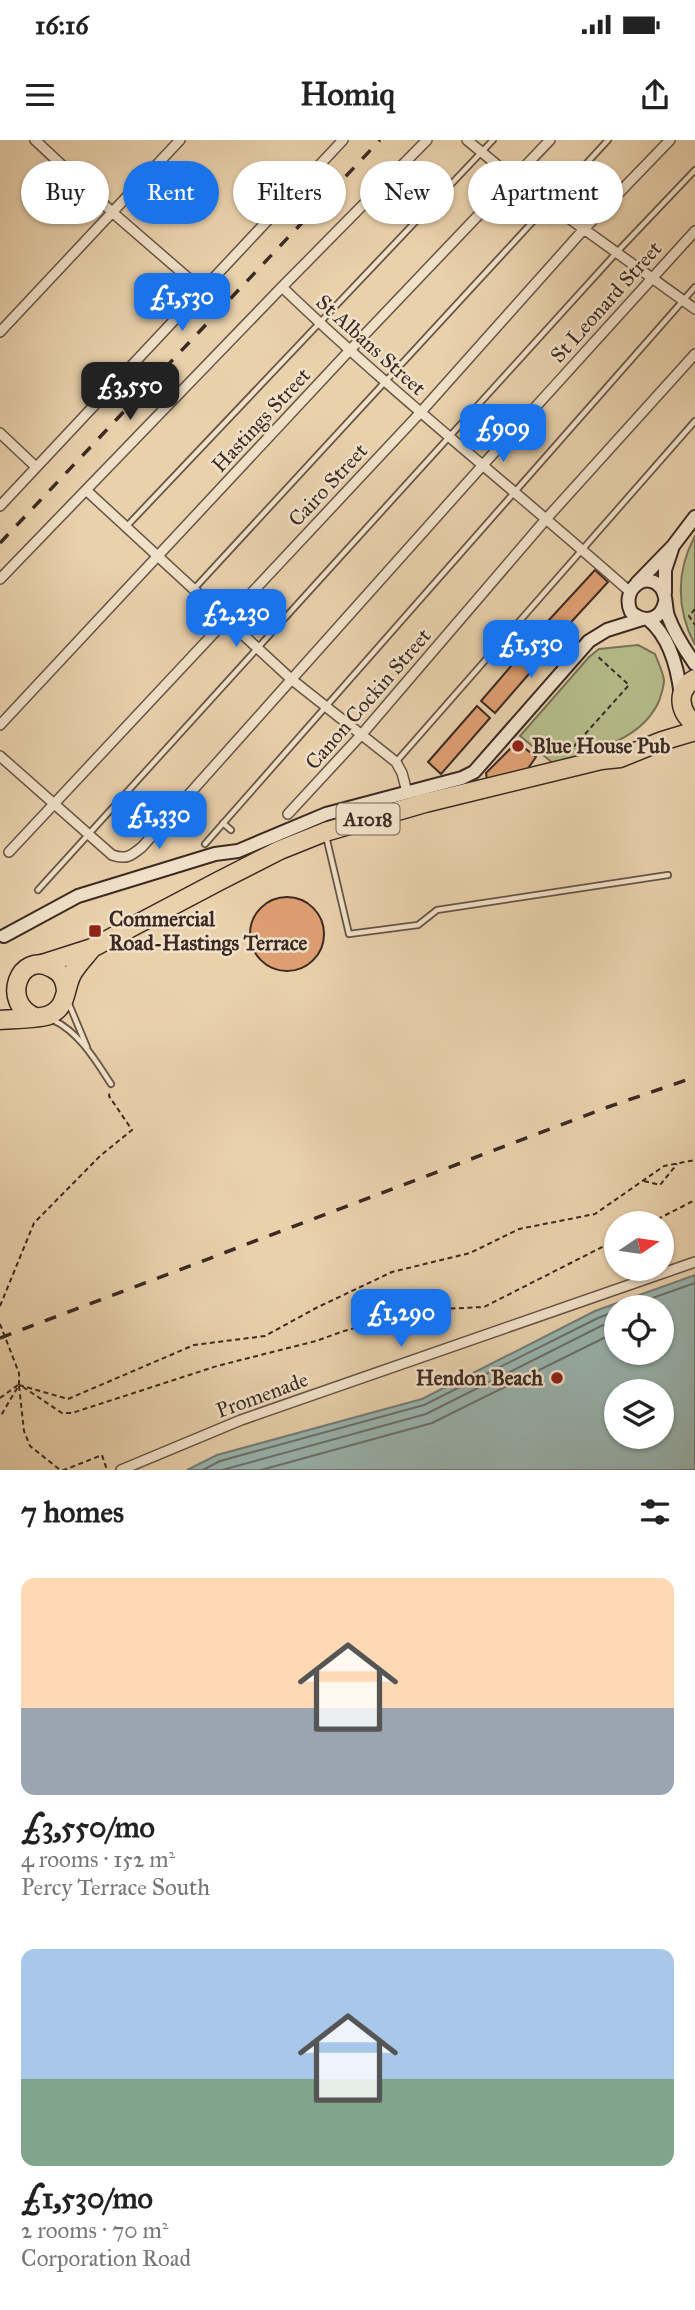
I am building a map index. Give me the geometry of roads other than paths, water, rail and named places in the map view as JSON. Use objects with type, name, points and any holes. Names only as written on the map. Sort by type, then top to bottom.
[{"type":"highway","points":[[662,741],[677,717],[684,689],[695,679]]},
{"type":"highway","points":[[681,701],[686,717],[695,724]]},
{"type":"highway","name":"A1018","points":[[42,964],[92,948],[281,850],[325,832],[425,803],[620,758],[662,741],[695,732]]},
{"type":"highway","name":"A1018","points":[[66,994],[73,972],[92,948]]},
{"type":"highway","points":[[0,1006],[8,998],[16,978],[27,967],[42,964],[57,971],[63,978],[66,994],[58,1010],[38,1017],[0,1020]]},
{"type":"highway","points":[[16,978],[14,998],[20,1008],[38,1017]]},
{"type":"street","points":[[35,140],[112,212],[202,290]]},
{"type":"street","points":[[0,332],[180,140]]},
{"type":"street","points":[[0,506],[343,140]]},
{"type":"street","points":[[0,579],[427,140]]},
{"type":"street","points":[[467,140],[492,161]]},
{"type":"street","name":"Hastings Street","points":[[530,161],[550,140]]},
{"type":"street","name":"Cairo Street","points":[[9,852],[420,412],[584,229],[670,140]]},
{"type":"street","name":"Hastings Street","points":[[0,725],[469,224]]},
{"type":"street","points":[[577,224],[695,309]]},
{"type":"street","name":"St Leonard Street","points":[[89,834],[112,855],[122,858],[131,857],[142,847],[695,231]]},
{"type":"street","name":"St Albans Street","points":[[282,287],[349,351],[631,591]]},
{"type":"street","name":"Canon Cockin Street","points":[[288,814],[362,734],[547,518],[695,354]]},
{"type":"street","points":[[0,433],[36,467]]},
{"type":"street","points":[[86,490],[292,679],[396,762],[407,792]]},
{"type":"street","points":[[607,630],[621,613],[631,591],[673,546],[695,517]]},
{"type":"street","points":[[673,546],[665,570],[668,616],[695,664]]},
{"type":"street","points":[[1,936],[78,896],[215,854],[238,851],[326,814],[462,778],[474,772],[589,641],[607,630],[659,614],[665,599],[658,585],[650,581],[631,591]]},
{"type":"street","points":[[631,591],[631,612],[655,625],[669,648],[679,675],[681,701]]},
{"type":"street","points":[[0,755],[89,834]]},
{"type":"street","name":"Promenade","points":[[121,1470],[241,1420],[695,1262]]},
{"type":"lane","points":[[126,527],[493,140]]},
{"type":"lane","points":[[588,161],[608,140]]},
{"type":"lane","points":[[38,890],[617,252],[695,170]]},
{"type":"lane","points":[[194,589],[529,224]]},
{"type":"lane","points":[[205,844],[695,287]]},
{"type":"lane","points":[[396,762],[695,421]]},
{"type":"lane","points":[[223,823],[231,830]]},
{"type":"lane","points":[[325,832],[349,934],[418,925],[437,910],[668,875]]},
{"type":"lane","points":[[66,994],[88,1051]]},
{"type":"lane","points":[[38,1017],[56,1021],[88,1051],[111,1084]]},
{"type":"water","name":"Hendon Beach","points":[[695,1275],[695,1470],[187,1470],[217,1455],[422,1399],[604,1308],[604,1365],[674,1365],[674,1295],[639,1295]]},
{"type":"railway","points":[[0,543],[380,140]]},
{"type":"railway","points":[[0,1338],[608,1107],[695,1077]]},
{"type":"place","name":"Blue House Pub","points":[[518,746]]},
{"type":"place","name":"Commercial Road-Hastings Terrace","points":[[95,931]]},
{"type":"place","name":"Hendon Beach","points":[[557,1378]]}]
